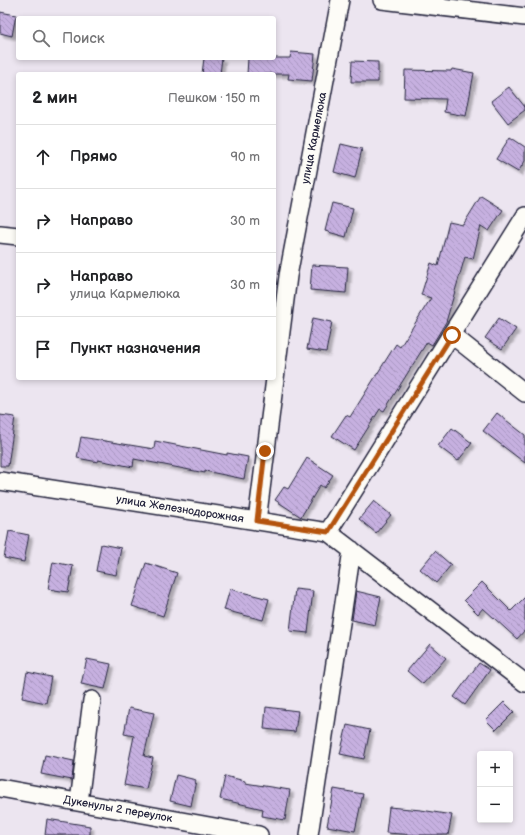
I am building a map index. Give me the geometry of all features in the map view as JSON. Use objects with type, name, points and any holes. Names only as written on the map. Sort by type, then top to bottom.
[{"type":"street","name":"улица Кармелюка","points":[[276,326],[281,275],[340,0]]},
{"type":"street","points":[[382,0],[525,17]]},
{"type":"street","points":[[328,532],[525,216]]},
{"type":"street","points":[[0,234],[16,236]]},
{"type":"street","points":[[452,335],[525,393]]},
{"type":"street","name":"улица Кармелюка","points":[[257,521],[271,380]]},
{"type":"street","name":"улица Железнодорожная","points":[[0,481],[328,532],[525,683]]},
{"type":"street","points":[[309,835],[352,550]]},
{"type":"street","points":[[80,802],[92,700]]},
{"type":"street","name":"Дукенулы 2 переулок","points":[[0,788],[259,835]]},
{"type":"building","points":[[0,12],[16,15],[12,36],[0,33]]},
{"type":"building","points":[[291,52],[315,54],[312,81],[288,79],[289,74],[276,74],[276,72],[247,72],[248,60],[276,60],[276,58],[290,58]]},
{"type":"building","points":[[204,60],[222,60],[220,72],[202,72]]},
{"type":"building","points":[[352,61],[378,62],[378,82],[351,82]]},
{"type":"building","points":[[452,69],[474,73],[466,116],[444,112],[446,99],[404,98],[405,70],[451,71]]},
{"type":"building","points":[[509,87],[525,107],[525,110],[508,123],[491,101]]},
{"type":"building","points":[[510,137],[525,147],[525,161],[518,172],[496,159]]},
{"type":"building","points":[[341,144],[362,149],[355,178],[334,172]]},
{"type":"building","points":[[481,196],[503,210],[489,231],[481,226],[473,259],[465,257],[446,322],[432,345],[427,342],[384,411],[380,409],[354,450],[332,436],[346,415],[350,417],[396,344],[400,347],[431,298],[421,295],[431,263],[438,266],[449,222],[463,225]]},
{"type":"building","points":[[332,203],[353,208],[346,237],[325,231]]},
{"type":"building","points":[[312,265],[348,267],[346,293],[310,290]]},
{"type":"building","points":[[313,318],[332,322],[326,352],[307,349]]},
{"type":"building","points":[[499,318],[516,329],[502,349],[485,338]]},
{"type":"building","points":[[497,413],[525,435],[525,463],[483,431]]},
{"type":"building","points":[[0,415],[15,417],[8,466],[0,466]]},
{"type":"building","points":[[452,428],[472,443],[458,461],[438,446]]},
{"type":"building","points":[[81,437],[154,449],[155,441],[227,455],[227,453],[248,457],[244,479],[134,459],[133,467],[98,460],[98,462],[77,458]]},
{"type":"building","points":[[307,458],[333,475],[324,488],[320,485],[301,517],[275,500],[284,487],[288,489]]},
{"type":"building","points":[[374,501],[391,515],[376,533],[359,519]]},
{"type":"building","points":[[9,531],[29,535],[24,562],[4,558]]},
{"type":"building","points":[[101,544],[121,548],[116,575],[96,571]]},
{"type":"building","points":[[435,551],[451,565],[436,583],[420,569]]},
{"type":"building","points":[[53,562],[73,566],[68,592],[48,589]]},
{"type":"building","points":[[146,563],[177,573],[163,616],[132,606]]},
{"type":"building","points":[[482,582],[511,611],[525,597],[525,630],[517,639],[483,608],[478,614],[464,600]]},
{"type":"building","points":[[230,589],[269,599],[263,620],[224,610]]},
{"type":"building","points":[[295,589],[313,591],[308,633],[290,631]]},
{"type":"building","points":[[356,591],[381,597],[375,625],[352,620]]},
{"type":"building","points":[[430,644],[446,658],[423,684],[407,671]]},
{"type":"building","points":[[87,659],[111,664],[105,689],[81,684]]},
{"type":"building","points":[[479,663],[490,670],[465,705],[454,697]]},
{"type":"building","points":[[27,672],[51,677],[46,703],[22,698]]},
{"type":"building","points":[[504,702],[514,712],[496,730],[486,720]]},
{"type":"building","points":[[266,707],[298,711],[295,732],[264,729]]},
{"type":"building","points":[[129,708],[154,713],[144,756],[153,758],[146,789],[124,785],[134,736],[124,734]]},
{"type":"building","points":[[347,725],[370,730],[364,759],[340,754]]},
{"type":"building","points":[[45,755],[74,761],[72,780],[41,774]]},
{"type":"building","points":[[176,775],[196,780],[191,806],[170,801]]},
{"type":"building","points":[[225,776],[245,781],[245,783],[290,790],[285,820],[262,816],[263,809],[220,799]]},
{"type":"building","points":[[334,789],[363,794],[355,831],[327,826]]},
{"type":"building","points":[[389,807],[452,815],[448,835],[386,833]]},
{"type":"building","points":[[47,819],[90,826],[90,835],[45,835]]},
{"type":"route","points":[[265,451],[257,521],[328,532],[452,335]]}]
